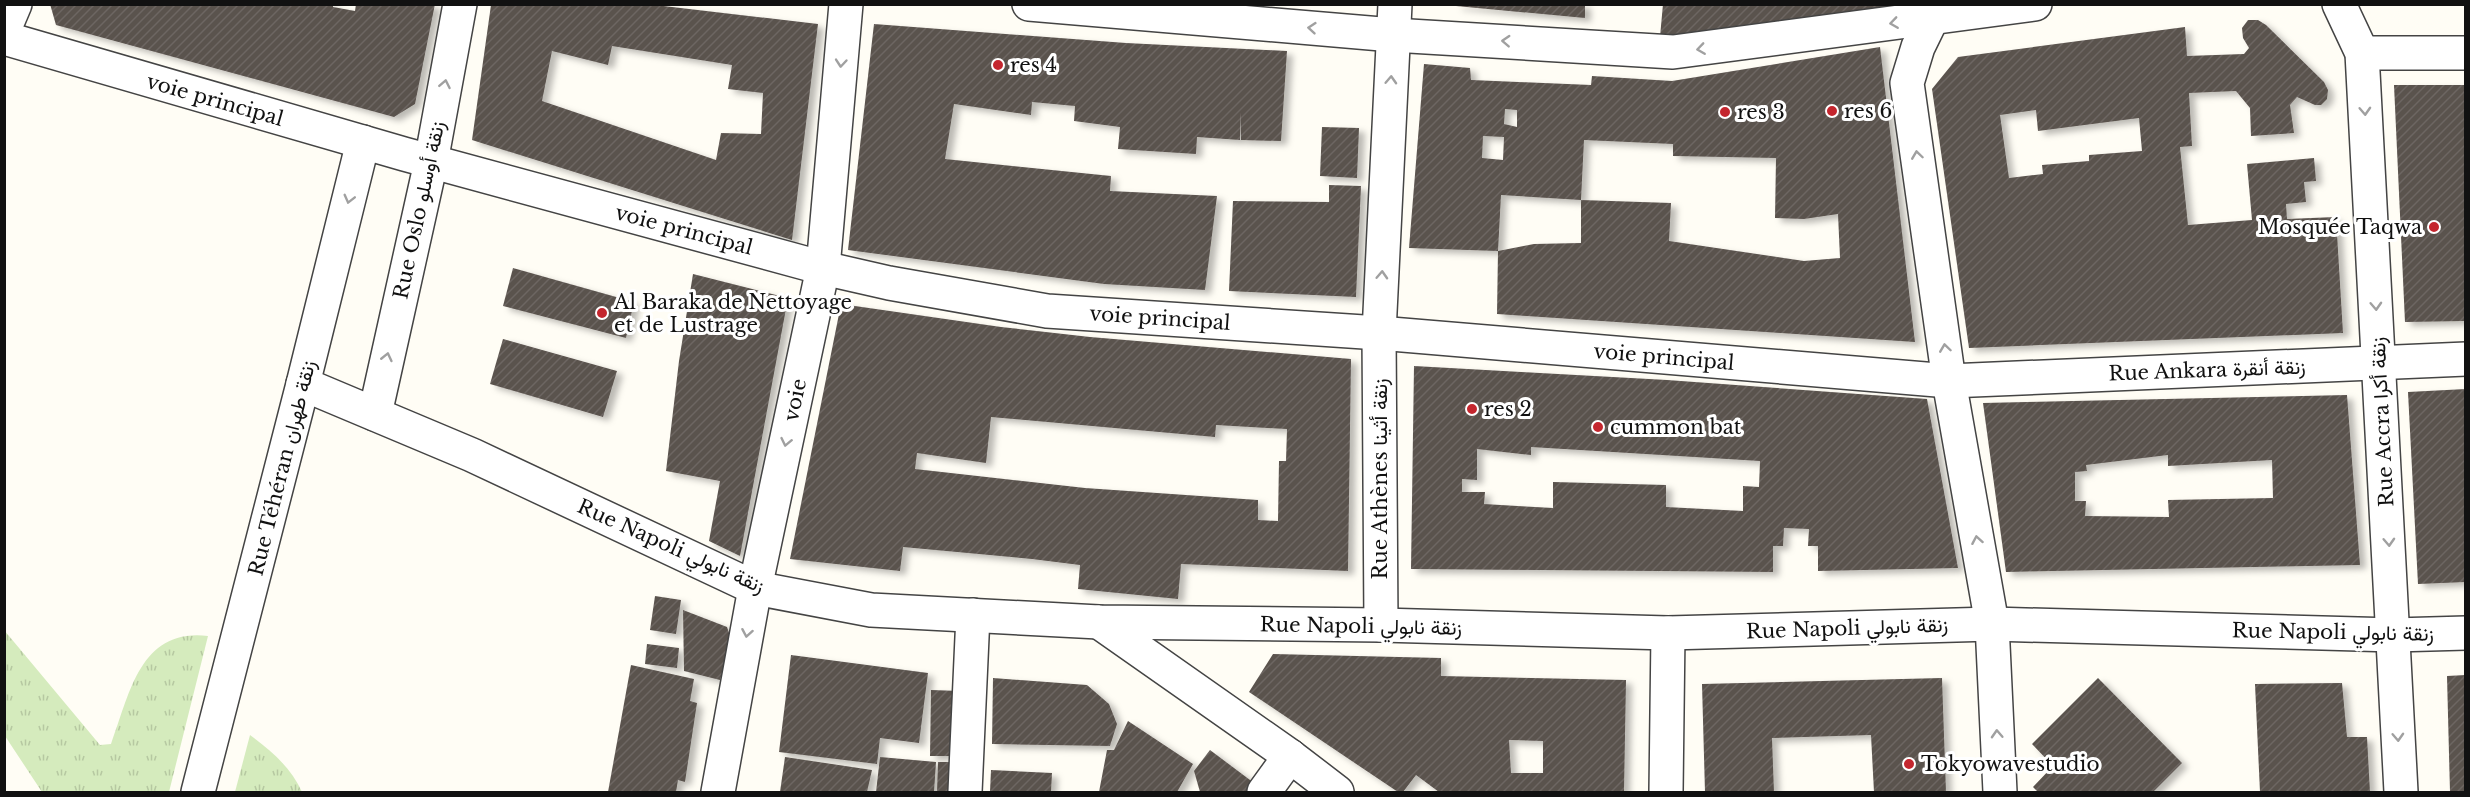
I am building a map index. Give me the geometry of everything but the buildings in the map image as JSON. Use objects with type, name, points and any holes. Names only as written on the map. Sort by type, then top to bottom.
[{"type":"street","points":[[4,30],[15,4]]},
{"type":"street","name":"Rue Oslo زنقة أوسلو","points":[[375,414],[431,162],[460,4]]},
{"type":"street","name":"voie","points":[[718,792],[755,588],[823,268],[846,4]]},
{"type":"street","points":[[1029,4],[1394,20],[1673,52],[1936,11],[2035,4]]},
{"type":"street","points":[[2339,4],[2362,52],[2466,53]]},
{"type":"street","points":[[1936,11],[1918,47],[1907,83],[1949,381],[1992,624],[2000,792]]},
{"type":"street","points":[[1379,333],[1394,20]]},
{"type":"street","name":"voie principal","points":[[4,38],[431,162],[889,284],[1047,310],[1379,333],[1949,381]]},
{"type":"street","name":"Rue Accra زنقة أكرا","points":[[2362,52],[2401,792]]},
{"type":"street","name":"Rue Téhéran زنقة طهران","points":[[198,792],[363,142]]},
{"type":"street","name":"Rue Athènes زنقة أثينا","points":[[1379,333],[1381,625]]},
{"type":"street","name":"Rue Ankara زنقة أنقرة","points":[[1949,381],[2466,359]]},
{"type":"street","name":"Rue Napoli زنقة نابولي","points":[[303,384],[482,460],[755,588],[871,610],[1099,622],[1381,625],[1668,633],[1992,624],[2394,634],[2466,633]]},
{"type":"street","points":[[965,792],[973,615]]},
{"type":"street","points":[[1099,622],[1290,756],[1337,792]]},
{"type":"street","points":[[1666,792],[1668,633]]},
{"type":"street","points":[[1264,792],[1290,756]]},
{"type":"green space","points":[[4,630],[100,745],[111,744],[132,685],[152,653],[167,642],[185,636],[208,636],[169,792],[42,792],[5,736]]},
{"type":"green space","points":[[250,735],[280,760],[302,792],[235,792]]},
{"type":"place","name":"res 4","points":[[998,65]]},
{"type":"place","name":"res 6","points":[[1832,111]]},
{"type":"place","name":"res 3","points":[[1725,112]]},
{"type":"place","name":"Mosquée Taqwa","points":[[2434,227]]},
{"type":"place","name":"Al Baraka de Nettoyage et de Lustrage","points":[[602,313]]},
{"type":"place","name":"res 2","points":[[1472,409]]},
{"type":"place","name":"cummon bat","points":[[1598,427]]},
{"type":"place","name":"Tokyowavestudio","points":[[1909,764]]}]
